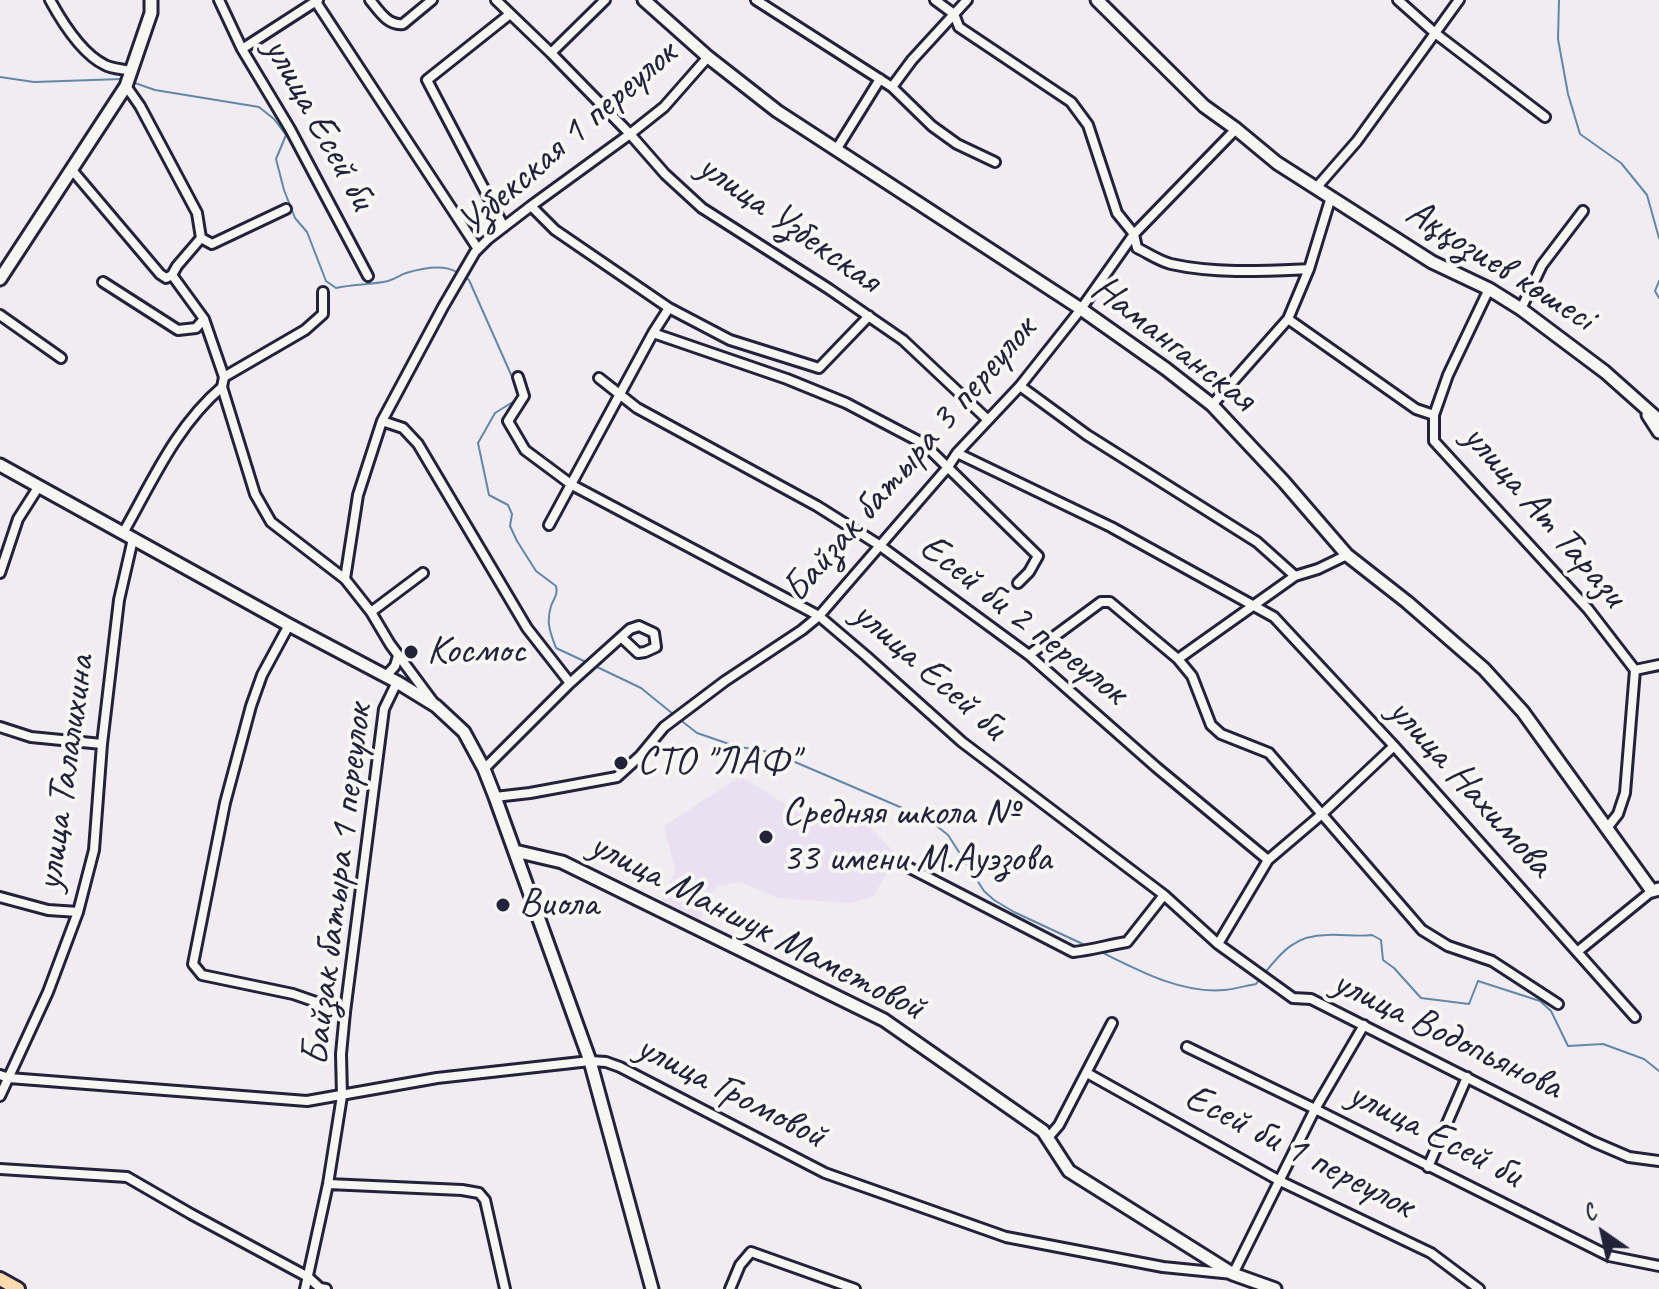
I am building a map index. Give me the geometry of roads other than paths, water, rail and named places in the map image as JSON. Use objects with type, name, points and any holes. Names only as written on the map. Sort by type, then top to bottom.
[{"type":"main road","points":[[0,1279],[18,1289]]},
{"type":"street","points":[[50,0],[63,23],[89,54],[106,66],[131,71]]},
{"type":"street","points":[[0,279],[126,86],[151,13],[151,0]]},
{"type":"street","name":"улица Есей би","points":[[219,0],[242,49],[290,129],[368,276]]},
{"type":"street","points":[[370,0],[387,20],[398,25],[432,0]]},
{"type":"street","name":"улица Узбекская","points":[[496,0],[702,208],[903,340],[988,420]]},
{"type":"street","points":[[551,53],[605,0]]},
{"type":"street","name":"Наманганская","points":[[644,0],[708,57],[777,111],[1081,309],[1212,405],[1347,555],[1484,669],[1523,712],[1656,890]]},
{"type":"street","points":[[756,0],[892,87],[932,126],[957,144],[995,162]]},
{"type":"street","points":[[935,0],[954,14],[959,27],[1071,102],[1088,125],[1117,213],[1134,234],[1137,248],[1169,263],[1211,269],[1259,272],[1309,269]]},
{"type":"street","points":[[892,87],[912,60],[967,0]]},
{"type":"street","name":"Аққозиев көшесі","points":[[1097,0],[1204,106],[1277,163],[1432,262],[1489,289],[1521,309],[1598,366],[1659,420]]},
{"type":"street","points":[[1398,0],[1435,33],[1545,117]]},
{"type":"street","points":[[1316,188],[1357,141],[1459,0]]},
{"type":"street","points":[[242,49],[317,1],[478,249]]},
{"type":"street","points":[[504,227],[427,80],[510,14]]},
{"type":"street","name":"Узбекская 1 переулок","points":[[345,579],[358,495],[382,421],[478,249],[664,107],[708,57]]},
{"type":"street","points":[[836,150],[880,79]]},
{"type":"street","points":[[126,86],[140,106],[197,213],[201,238],[172,275]]},
{"type":"street","name":"Байзак батыра 3 переулок","points":[[495,797],[617,777],[664,727],[819,616],[957,453],[1020,386],[1081,309],[1134,234],[1236,129]]},
{"type":"street","name":"Байзак батыра 1 переулок","points":[[72,170],[160,274],[166,278],[172,275],[204,319],[255,494],[271,522],[345,579],[436,706]]},
{"type":"street","points":[[1212,405],[1288,319],[1309,269],[1331,197]]},
{"type":"street","points":[[531,206],[555,230],[669,308],[730,340],[819,368],[869,316]]},
{"type":"street","points":[[201,238],[212,244],[286,209]]},
{"type":"street","points":[[1521,309],[1542,265],[1583,211]]},
{"type":"street","points":[[103,282],[178,330],[196,328],[204,319]]},
{"type":"street","name":"улица Ат Тарази","points":[[1489,289],[1448,375],[1434,415],[1434,441],[1588,609],[1635,670]]},
{"type":"street","name":"улица Талалихина","points":[[0,1096],[5,1076],[48,992],[78,912],[94,850],[102,744],[128,536],[168,453],[189,419],[223,382],[305,330],[323,314],[323,292]]},
{"type":"street","points":[[549,525],[669,308]]},
{"type":"street","points":[[0,315],[61,358]]},
{"type":"street","points":[[1288,319],[1416,409],[1434,415]]},
{"type":"street","points":[[653,333],[787,379],[846,403],[924,444],[1038,556],[1018,583]]},
{"type":"street","name":"улица Есей би","points":[[518,377],[524,396],[508,421],[525,450],[572,485],[819,616],[962,742],[1164,895],[1218,944]]},
{"type":"street","name":"Есей би 2 переулок","points":[[599,378],[637,408],[817,506],[879,545],[1029,655],[1268,860]]},
{"type":"street","points":[[1020,386],[1087,435],[1257,542],[1295,576]]},
{"type":"street","name":"Аққозиев көшесі","points":[[1643,407],[1659,432]]},
{"type":"street","points":[[382,421],[403,428],[418,444],[527,628],[570,683]]},
{"type":"street","points":[[957,453],[1111,527],[1255,605]]},
{"type":"street","points":[[0,465],[392,679],[436,706],[464,732],[495,797],[590,1061],[652,1289]]},
{"type":"street","points":[[0,573],[18,519],[39,486]]},
{"type":"street","points":[[1178,659],[1295,576],[1347,555]]},
{"type":"street","points":[[371,612],[423,573]]},
{"type":"street","points":[[1029,655],[1101,602],[1110,602],[1178,659],[1192,676],[1211,725],[1221,734],[1269,753],[1422,930],[1448,946],[1492,961],[1558,1004]]},
{"type":"street","name":"улица Нахимова","points":[[1255,605],[1274,617],[1394,746],[1635,1017]]},
{"type":"street","points":[[289,625],[262,675],[251,706],[225,803],[193,964],[202,975],[293,994],[345,1012]]},
{"type":"street","points":[[484,769],[621,637]]},
{"type":"street","name":"Байзак батыра 1 переулок","points":[[305,1289],[328,1184],[342,1096],[341,1054],[345,1012],[384,709],[398,656]]},
{"type":"street","points":[[1607,828],[1618,814],[1625,793],[1635,670],[1659,665]]},
{"type":"street","points":[[0,727],[31,737],[102,744]]},
{"type":"street","points":[[1218,944],[1268,860],[1394,746]]},
{"type":"street","name":"улица Маншук Маметовой","points":[[515,851],[562,862],[884,1020],[1043,1131],[1069,1171],[1233,1274],[1275,1289]]},
{"type":"street","points":[[906,866],[1073,952],[1127,942],[1164,895]]},
{"type":"street","points":[[1577,952],[1656,890]]},
{"type":"street","points":[[0,897],[48,910],[78,912]]},
{"type":"street","name":"улица Водопьянова","points":[[1218,944],[1293,998],[1311,999],[1594,1142],[1629,1157],[1659,1161]]},
{"type":"street","points":[[1047,1139],[1059,1125],[1112,1023]]},
{"type":"street","points":[[1233,1274],[1315,1109],[1364,1025]]},
{"type":"street","name":"улица Есей би","points":[[1187,1047],[1609,1256],[1659,1266]]},
{"type":"street","name":"улица Громовой","points":[[5,1076],[307,1101],[437,1078],[590,1061],[606,1062],[825,1173],[1006,1237],[1163,1267],[1233,1274]]},
{"type":"street","name":"Есей би 1 переулок","points":[[1087,1073],[1280,1181],[1431,1253],[1475,1288]]},
{"type":"street","points":[[1428,1167],[1467,1077]]},
{"type":"street","points":[[0,1169],[127,1177],[326,1289]]},
{"type":"street","points":[[328,1184],[479,1193],[485,1200],[505,1289]]},
{"type":"street","points":[[730,1289],[740,1265],[751,1252],[855,1289]]},
{"type":"waterway","points":[[1559,0],[1558,39],[1568,94],[1580,134],[1621,163],[1647,195],[1659,238]]},
{"type":"waterway","points":[[0,77],[34,82],[122,79]]},
{"type":"waterway","points":[[132,82],[155,90],[259,107],[274,119],[286,135],[276,159],[284,190],[295,218],[307,232],[326,281],[336,288],[388,281],[425,268],[439,267],[457,272]]},
{"type":"waterway","points":[[463,276],[469,280],[517,388]]},
{"type":"waterway","points":[[1659,281],[1655,291],[1659,298]]},
{"type":"waterway","points":[[516,400],[495,413],[478,443],[489,495],[508,505],[512,514],[510,526],[517,541],[536,571],[556,586],[549,623],[556,648],[586,662]]},
{"type":"waterway","points":[[595,666],[641,688],[673,714]]},
{"type":"waterway","points":[[683,722],[697,733],[735,746],[774,753],[928,819],[948,835],[984,891],[994,900],[1087,946]]},
{"type":"waterway","points":[[1264,974],[1298,941],[1327,935],[1372,935],[1381,940],[1383,960],[1421,998],[1469,1004],[1478,981],[1540,1001],[1551,1011],[1568,1046],[1603,1044],[1644,1059],[1659,1071]]},
{"type":"waterway","points":[[1097,950],[1159,979],[1191,988],[1228,990],[1256,984],[1260,979]]},
{"type":"place","name":"Космос","points":[[411,652]]},
{"type":"place","name":"СТО \"ЛАФ\"","points":[[621,763]]},
{"type":"place","name":"Средняя школа № 33 имени М.Ауэзова","points":[[766,837]]},
{"type":"place","name":"Виола","points":[[503,905]]}]
